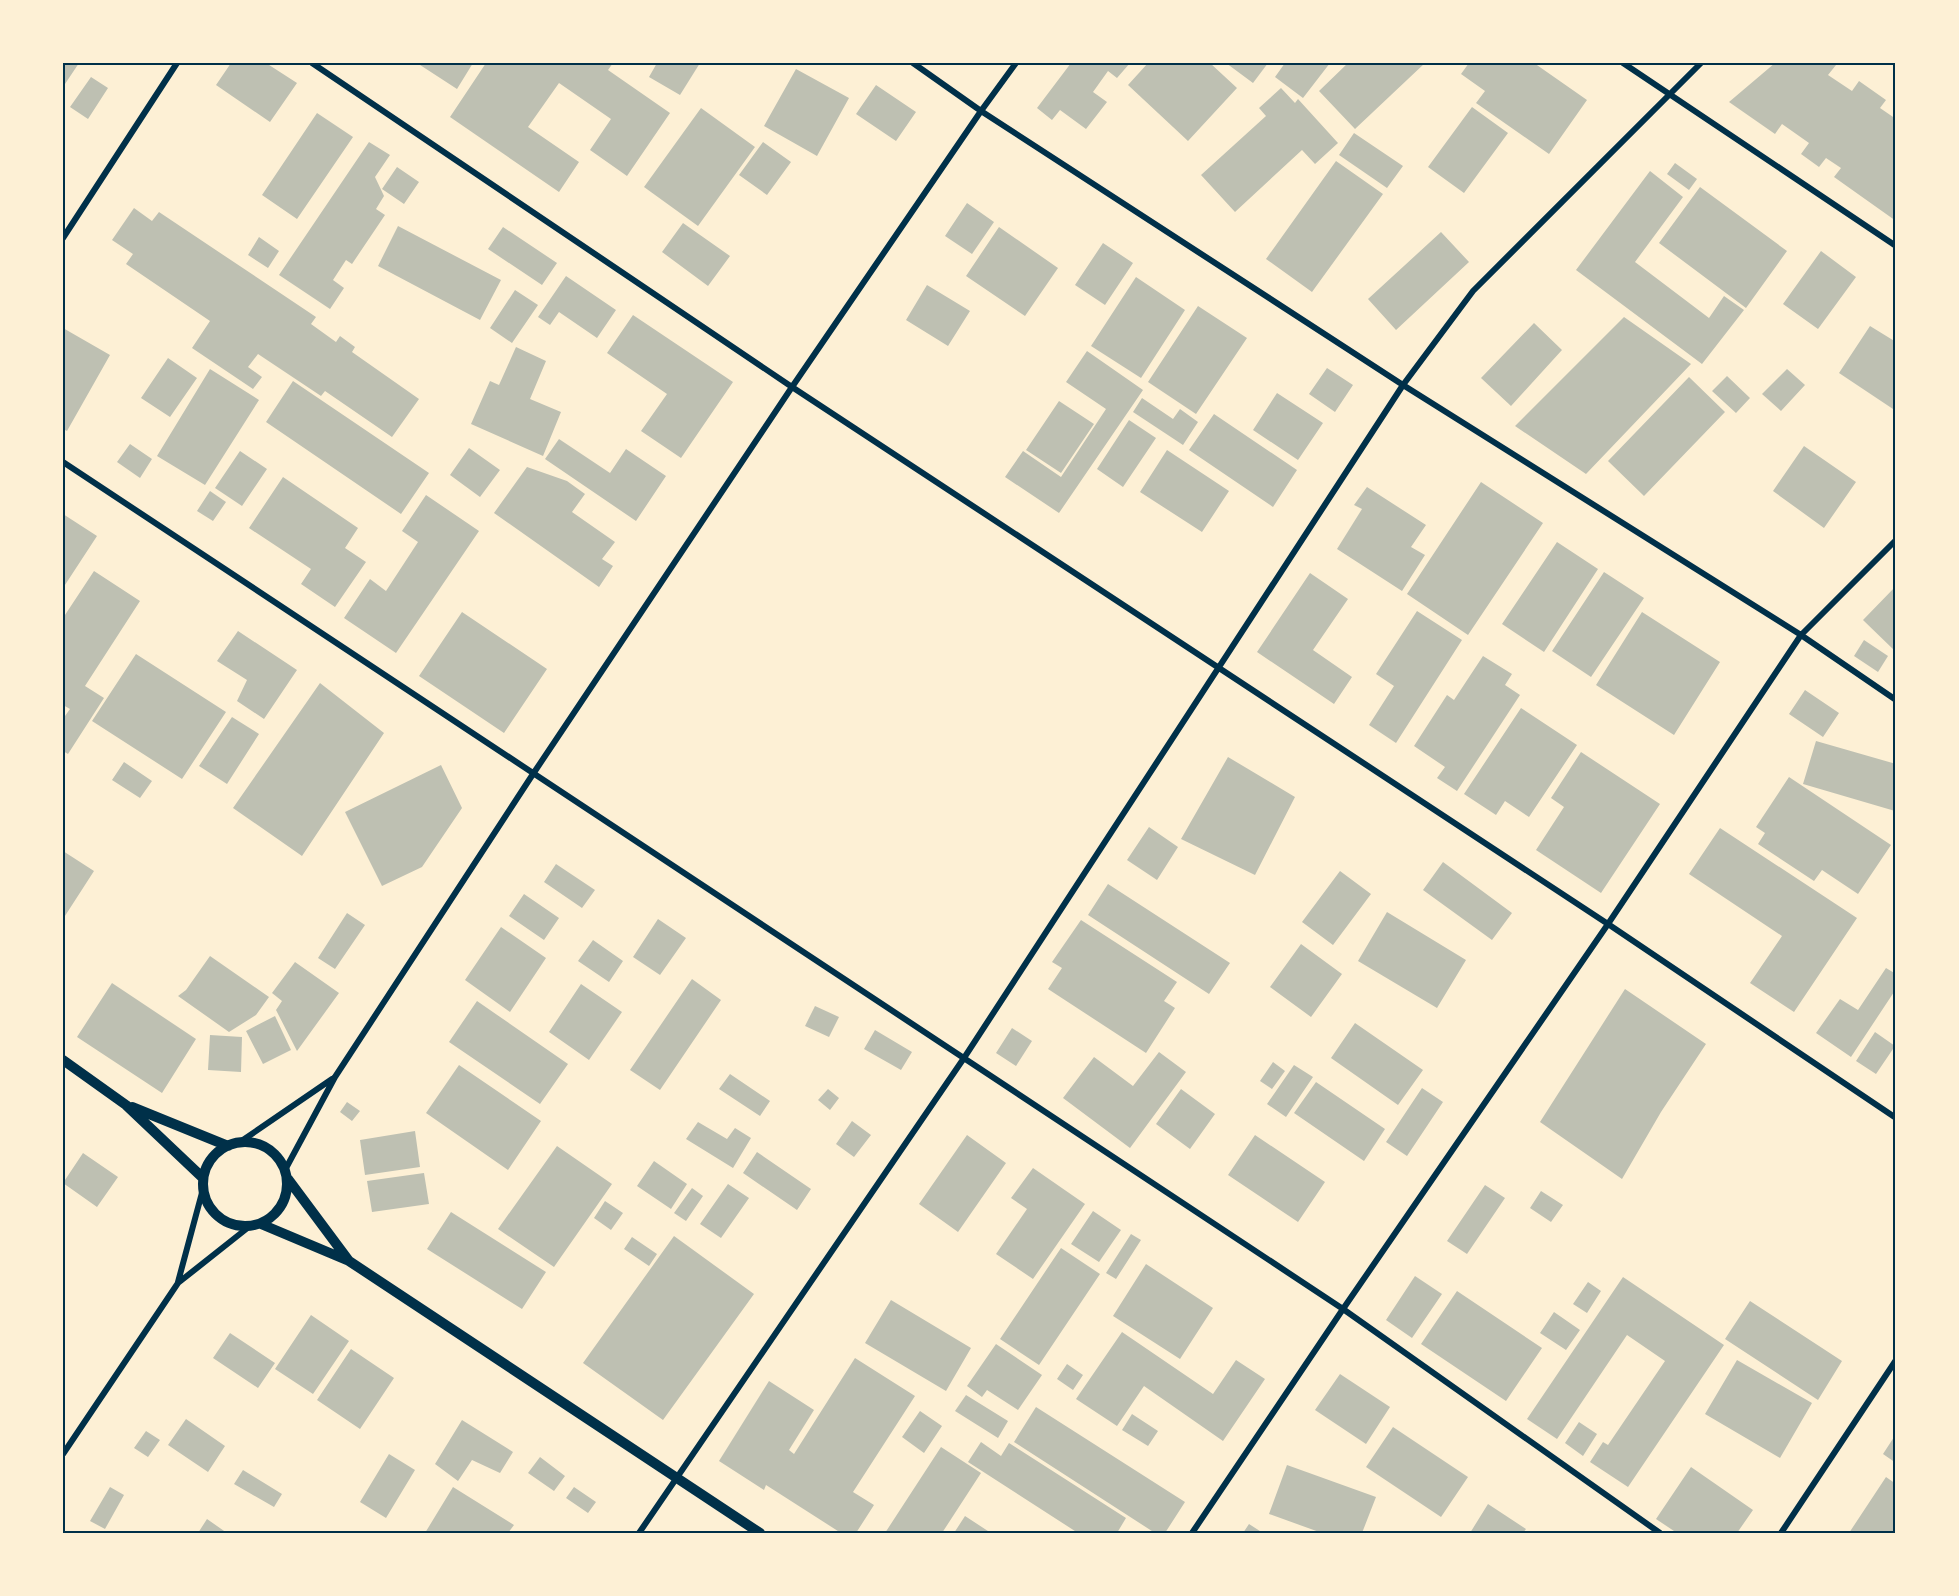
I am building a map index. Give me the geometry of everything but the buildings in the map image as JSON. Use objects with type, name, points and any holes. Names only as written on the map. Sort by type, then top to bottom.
[{"type":"street","points":[[63,238],[177,63]]},
{"type":"street","points":[[312,63],[792,387],[1608,924],[1896,1118]]},
{"type":"street","points":[[912,63],[981,111],[1403,385],[1801,635],[1896,700]]},
{"type":"street","points":[[178,1282],[256,1225],[273,1216],[282,1206],[287,1193],[286,1175],[335,1077],[533,774],[792,387],[1016,63]]},
{"type":"street","points":[[1623,63],[1896,246]]},
{"type":"street","points":[[639,1533],[964,1058],[1403,385],[1473,291],[1701,63]]},
{"type":"street","points":[[63,462],[1343,1310],[1660,1533]]},
{"type":"street","points":[[1192,1533],[1608,924],[1801,635],[1896,540]]},
{"type":"street","points":[[63,1060],[126,1105],[203,1184],[208,1205],[219,1217],[234,1225],[256,1225],[350,1261],[760,1533]]},
{"type":"street","points":[[240,1143],[335,1077]]},
{"type":"street","points":[[126,1105],[228,1146]]},
{"type":"street","points":[[63,1454],[178,1282],[203,1184],[212,1159],[228,1146],[254,1143],[268,1149],[278,1158],[286,1175],[350,1261]]},
{"type":"street","points":[[1781,1533],[1896,1360]]}]
